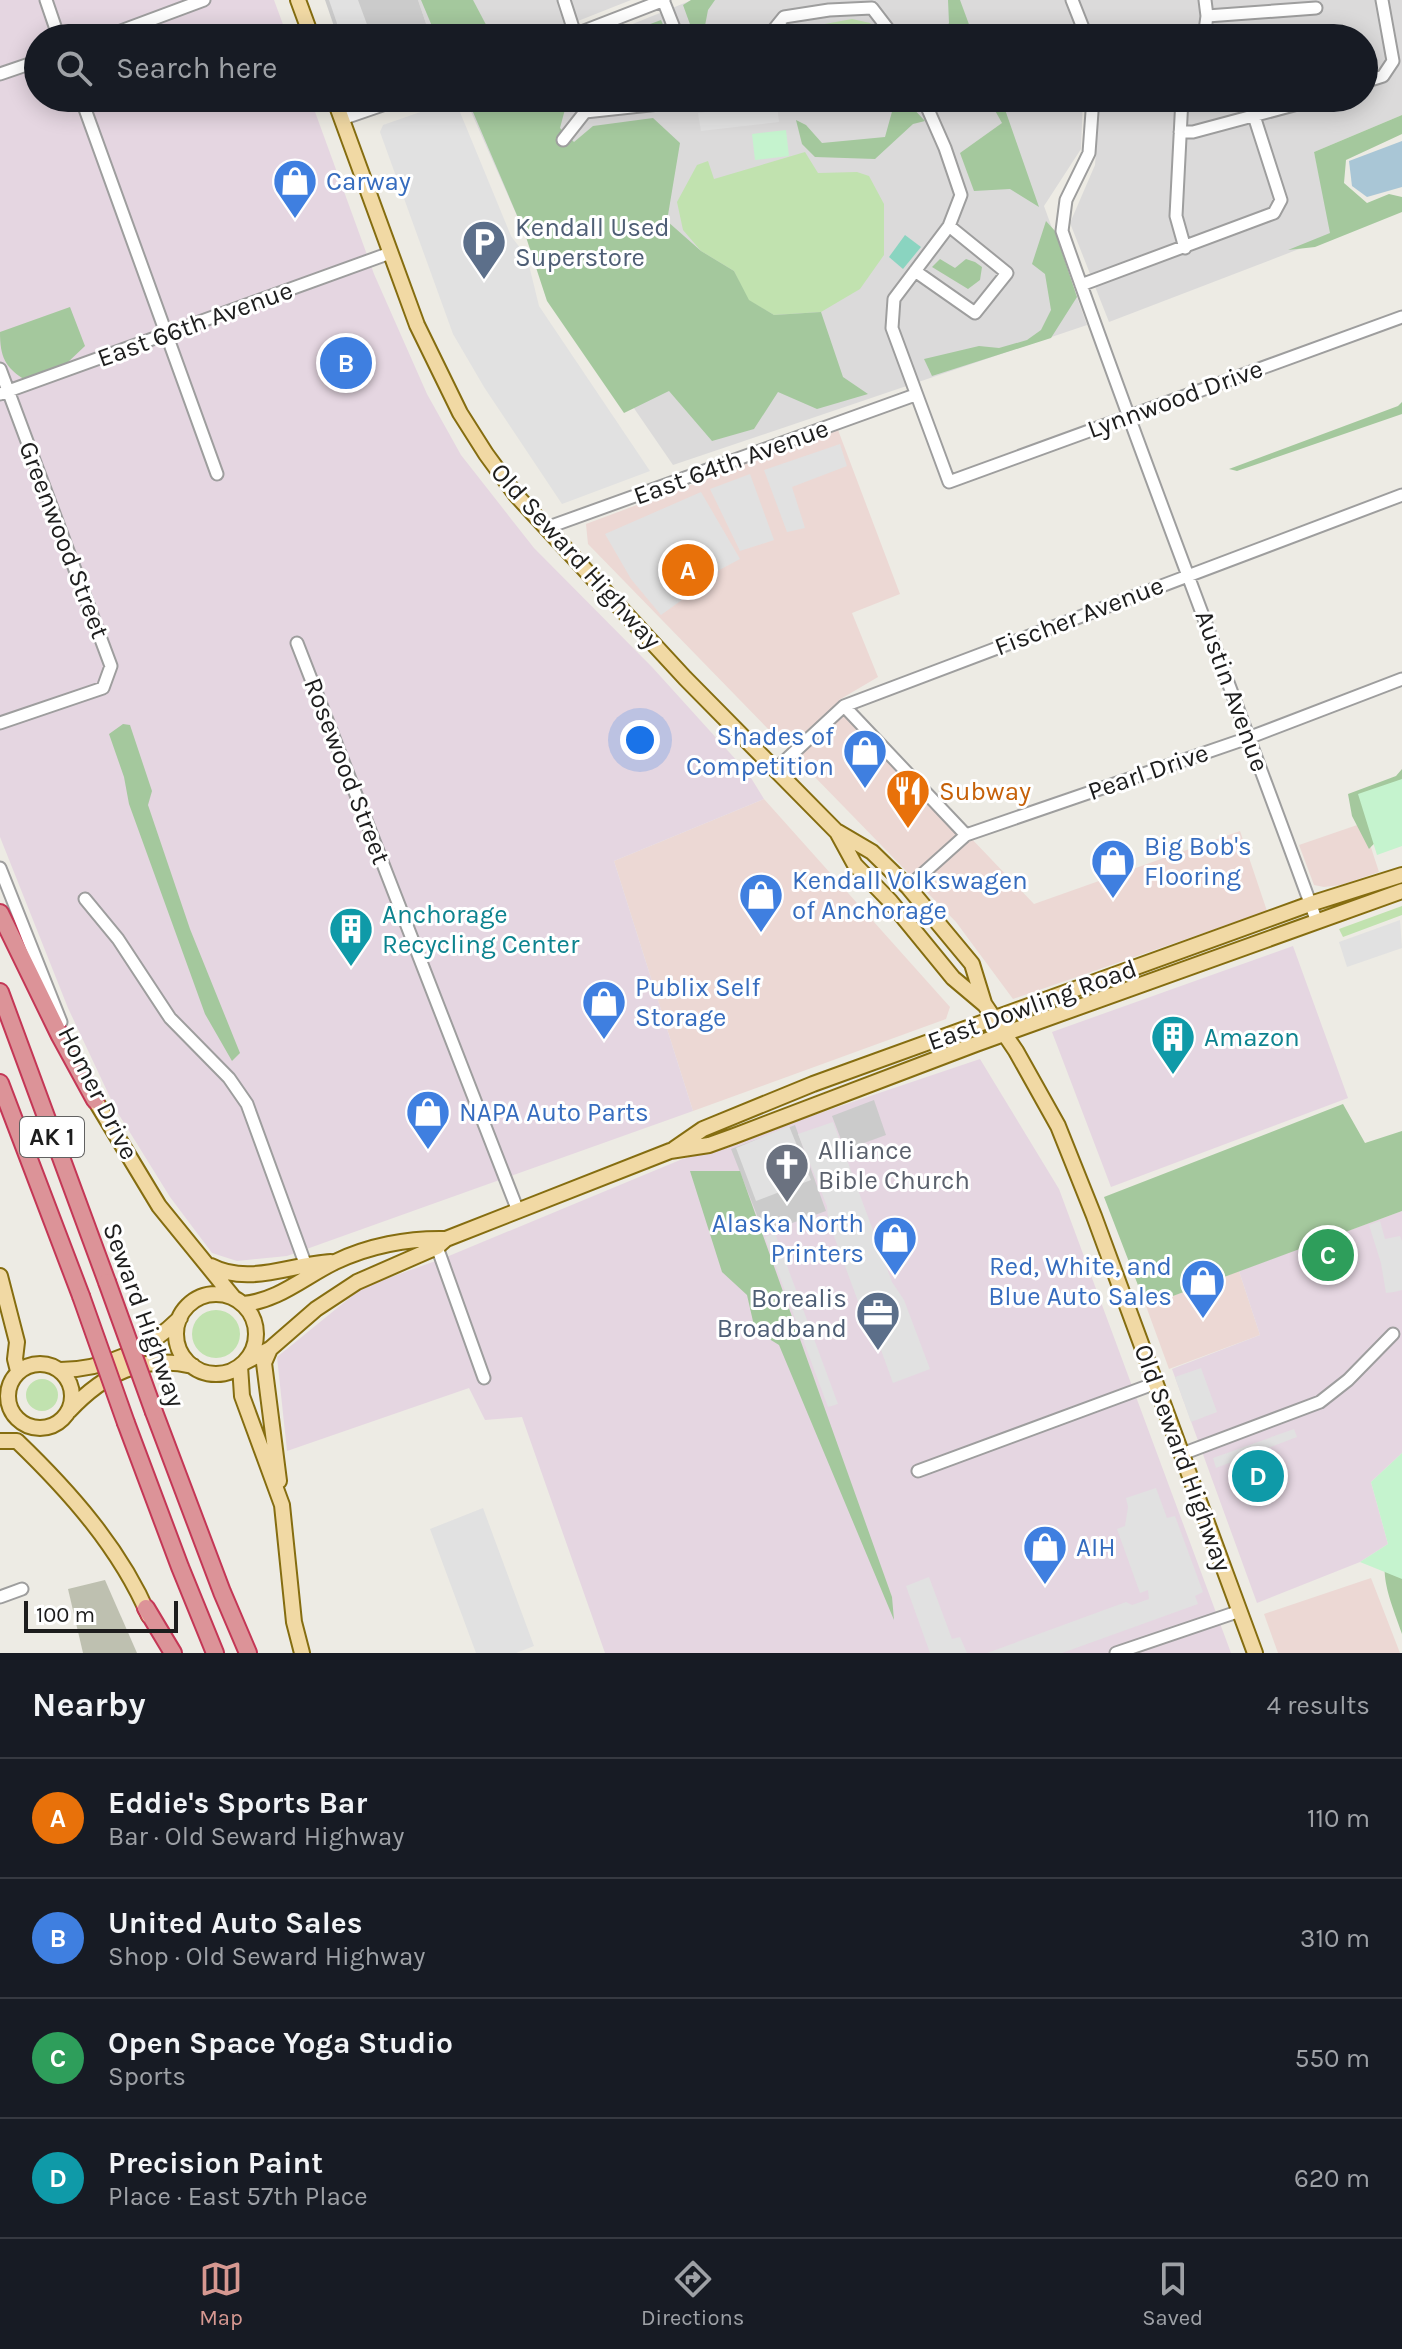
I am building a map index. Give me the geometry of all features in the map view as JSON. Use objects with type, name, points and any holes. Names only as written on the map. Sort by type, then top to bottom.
[{"type":"highway","points":[[0,913],[95,1100]]},
{"type":"highway","name":"Seward Highway","points":[[0,992],[154,1412],[248,1653]]},
{"type":"highway","name":"Seward Highway","points":[[0,1083],[215,1653]]},
{"type":"highway","points":[[146,1608],[173,1653]]},
{"type":"main road","points":[[298,0],[307,24]]},
{"type":"main road","name":"Old Seward Highway","points":[[339,112],[417,325],[460,413],[503,477],[685,678],[837,832],[855,865],[899,912],[953,978],[985,1005],[1006,1034],[1058,1126],[1255,1653]]},
{"type":"main road","name":"Old Seward Highway","points":[[837,832],[872,852],[908,887],[972,964],[985,1005]]},
{"type":"main road","name":"East Dowling Road","points":[[242,1364],[270,1349],[316,1309],[357,1282],[441,1243],[670,1151],[703,1129],[813,1084],[1310,904],[1402,875]]},
{"type":"main road","name":"East Dowling Road","points":[[670,1151],[709,1145],[1402,891]]},
{"type":"main road","name":"Homer Drive","points":[[95,1100],[159,1206],[238,1300]]},
{"type":"main road","name":"East Dowling Road","points":[[238,1300],[265,1301],[336,1261],[387,1244],[427,1239],[441,1243]]},
{"type":"main road","points":[[208,1264],[230,1274],[249,1275],[305,1263],[336,1261]]},
{"type":"main road","points":[[0,1276],[15,1330],[7,1398],[9,1408],[20,1422],[30,1453]]},
{"type":"main road","points":[[0,1421],[42,1428],[61,1420],[101,1383],[152,1361],[170,1361],[213,1374],[224,1373],[242,1364],[252,1351],[256,1339],[252,1314],[238,1300],[220,1294],[207,1295],[195,1300],[159,1337],[136,1350],[79,1370],[60,1370],[34,1364],[10,1378]]},
{"type":"main road","points":[[180,1317],[179,1349],[193,1366]]},
{"type":"main road","points":[[270,1349],[264,1363],[266,1393],[294,1622],[302,1653]]},
{"type":"main road","points":[[242,1364],[242,1396],[282,1505]]},
{"type":"main road","points":[[60,1370],[70,1385],[72,1395],[68,1412],[61,1420]]},
{"type":"main road","points":[[0,1441],[17,1441],[91,1520],[121,1563],[146,1608],[165,1653]]},
{"type":"street","points":[[46,0],[54,24]]},
{"type":"street","points":[[140,24],[204,0]]},
{"type":"street","points":[[564,0],[569,24]]},
{"type":"street","points":[[602,24],[664,0],[673,24]]},
{"type":"street","points":[[1072,0],[1081,24]]},
{"type":"street","points":[[1205,0],[1206,24]]},
{"type":"street","points":[[1378,78],[1383,76],[1393,61],[1382,0]]},
{"type":"street","points":[[778,24],[784,17],[872,8],[884,24]]},
{"type":"street","points":[[1207,16],[1316,8]]},
{"type":"street","points":[[0,74],[24,66]]},
{"type":"street","points":[[86,112],[217,474]]},
{"type":"street","points":[[342,119],[362,112]]},
{"type":"street","points":[[563,140],[585,112]]},
{"type":"street","points":[[915,395],[892,328],[894,299],[949,226],[961,195],[929,112]]},
{"type":"street","name":"Austin Avenue","points":[[1092,112],[1089,153],[1066,200],[1062,231],[1127,416],[1189,574],[1317,922]]},
{"type":"street","points":[[1181,112],[1176,216],[1185,248]]},
{"type":"street","points":[[1180,132],[1193,132],[1269,112]]},
{"type":"street","points":[[1081,285],[1274,213],[1281,200],[1254,116]]},
{"type":"street","points":[[915,271],[975,313],[991,295],[1007,273],[949,226]]},
{"type":"street","name":"East 66th Avenue","points":[[4,392],[390,253]]},
{"type":"street","name":"Lynnwood Drive","points":[[915,395],[949,482],[1402,317]]},
{"type":"street","name":"Greenwood Street","points":[[0,369],[4,392],[111,666],[103,688],[0,723]]},
{"type":"street","name":"East 64th Avenue","points":[[546,528],[915,395]]},
{"type":"street","name":"Fischer Avenue","points":[[776,769],[844,706],[1402,495]]},
{"type":"street","name":"Rosewood Street","points":[[297,643],[518,1211]]},
{"type":"street","name":"Pearl Drive","points":[[908,887],[966,835],[1248,738],[1402,679]]},
{"type":"street","points":[[844,706],[966,835]]},
{"type":"street","name":"Homer Drive","points":[[0,868],[67,1038],[95,1100]]},
{"type":"street","points":[[85,899],[118,939],[170,1018],[229,1078],[247,1104],[305,1263]]},
{"type":"street","points":[[441,1243],[484,1378]]},
{"type":"street","points":[[1182,1454],[1320,1402],[1348,1380],[1393,1334]]},
{"type":"street","points":[[918,1471],[1156,1383]]},
{"type":"street","points":[[0,1597],[22,1589]]},
{"type":"street","points":[[1116,1653],[1240,1611]]},
{"type":"shaded area","points":[[0,0],[274,0],[283,24],[24,24],[24,112],[315,112],[374,274],[427,394],[461,455],[534,548],[652,667],[748,773],[764,799],[614,861],[693,1111],[287,1256],[237,1261],[212,1253],[170,1197],[116,1110],[68,1008],[0,837]]},
{"type":"shaded area","points":[[325,0],[418,0],[426,24],[333,24]]},
{"type":"shaded area","points":[[329,0],[358,0],[367,24],[337,24]]},
{"type":"shaded area","points":[[418,0],[631,0],[570,24],[426,24]]},
{"type":"shaded area","points":[[692,0],[1402,0],[1402,115],[1314,152],[1333,236],[1109,322],[1070,223],[1095,165],[1099,112],[1378,112],[1378,24],[633,24]]},
{"type":"shaded area","name":"Kendall Used Superstore","points":[[420,112],[460,112],[511,236],[527,257],[539,306],[650,471],[562,504],[484,387],[453,334],[380,132],[383,125]]},
{"type":"shaded area","points":[[471,112],[1082,112],[1081,149],[1044,206],[1087,325],[673,465],[552,289]]},
{"type":"shaded area","points":[[778,112],[779,122],[701,131],[698,113]]},
{"type":"shaded area","points":[[838,430],[900,594],[852,613],[878,677],[839,700],[1034,904],[1240,831],[1267,911],[1013,999],[956,922],[588,544],[586,524]]},
{"type":"shaded area","points":[[840,444],[847,466],[792,487],[805,528],[787,532],[764,470]]},
{"type":"shaded area","points":[[750,474],[774,540],[740,551],[710,489]]},
{"type":"shaded area","points":[[701,492],[740,559],[708,576],[693,550],[669,564],[686,597],[661,615],[631,579],[605,534]]},
{"type":"shaded area","name":"Kendall Volkswagen of Anchorage","points":[[764,799],[950,1007],[946,1019],[693,1111],[614,861]]},
{"type":"shaded area","points":[[1363,823],[1379,872],[1341,885],[1314,885],[1299,845]]},
{"type":"shaded area","points":[[1400,920],[1402,948],[1347,967],[1339,942]]},
{"type":"shaded area","points":[[1293,946],[1348,1098],[1111,1187],[1052,1032]]},
{"type":"shaded area","points":[[980,1059],[1059,1189],[1231,1653],[605,1653],[522,1417],[485,1420],[469,1388],[287,1451],[277,1357],[363,1287],[444,1258],[680,1160]]},
{"type":"shaded area","points":[[874,1100],[886,1135],[845,1150],[832,1116]]},
{"type":"shaded area","points":[[833,1122],[892,1282],[904,1300],[930,1369],[893,1383],[864,1303],[859,1304],[828,1220],[827,1206],[798,1134]]},
{"type":"shaded area","points":[[795,1125],[826,1211],[764,1233],[731,1149]]},
{"type":"shaded area","points":[[789,1126],[811,1180],[756,1201],[736,1148]]},
{"type":"shaded area","points":[[1402,1211],[1402,1453],[1371,1482],[1388,1544],[1360,1562],[1257,1603],[1172,1369],[1260,1335],[1239,1271]]},
{"type":"shaded area","points":[[1380,1221],[1385,1239],[1400,1236],[1402,1241],[1402,1290],[1386,1293],[1381,1263],[1369,1225]]},
{"type":"shaded area","points":[[775,1233],[838,1404],[828,1407],[765,1237]]},
{"type":"shaded area","name":"Red, White, and Blue Auto Sales","points":[[1239,1271],[1260,1335],[1169,1369],[1146,1306]]},
{"type":"shaded area","points":[[1201,1368],[1217,1412],[1191,1422],[1175,1377]]},
{"type":"shaded area","points":[[1294,1429],[1297,1437],[1216,1468],[1213,1458]]},
{"type":"shaded area","points":[[1156,1488],[1167,1518],[1175,1516],[1203,1592],[1195,1596],[1198,1604],[1062,1653],[987,1653],[1126,1602],[1132,1605],[1149,1599],[1148,1590],[1140,1593],[1117,1529],[1125,1526],[1126,1498]]},
{"type":"shaded area","points":[[483,1508],[534,1646],[516,1653],[476,1653],[430,1529]]},
{"type":"shaded area","points":[[929,1577],[952,1639],[960,1637],[967,1653],[930,1653],[906,1586]]},
{"type":"shaded area","points":[[1371,1578],[1400,1653],[1278,1653],[1264,1614]]},
{"type":"shaded area","points":[[105,1580],[137,1653],[83,1653],[68,1589]]},
{"type":"green space","points":[[421,0],[473,0],[486,24],[431,24]]},
{"type":"green space","points":[[691,0],[715,0],[708,10],[705,24],[690,24],[683,5]]},
{"type":"green space","points":[[948,0],[960,0],[969,24],[949,23]]},
{"type":"green space","points":[[852,19],[871,24],[825,24]]},
{"type":"green space","points":[[473,112],[564,112],[560,128],[574,142],[593,126],[653,118],[680,143],[667,221],[701,251],[734,271],[749,300],[774,315],[821,312],[843,377],[868,394],[817,409],[778,392],[754,429],[712,441],[669,391],[624,413],[547,301],[525,234]]},
{"type":"green space","points":[[892,112],[917,112],[925,121],[913,124],[875,159],[815,157],[802,144],[796,120],[806,125],[822,143],[885,137]]},
{"type":"green space","points":[[996,112],[1006,112],[1039,207],[1010,189],[974,191],[960,153],[1002,123]]},
{"type":"green space","points":[[1402,115],[1402,134],[1346,160],[1344,183],[1367,203],[1389,194],[1402,197],[1402,212],[1315,247],[1288,250],[1330,233],[1314,152]]},
{"type":"green space","points":[[786,130],[789,156],[755,160],[752,134]]},
{"type":"green space","points":[[805,152],[818,173],[857,172],[869,176],[884,204],[884,255],[860,289],[821,312],[774,315],[748,300],[734,271],[701,251],[683,230],[677,202],[697,165],[708,161],[714,179]]},
{"type":"green space","points":[[1046,221],[1055,231],[1077,297],[1051,338],[932,376],[924,359],[979,346],[999,348],[1027,340],[1041,330],[1051,310],[1045,274],[1032,264]]},
{"type":"green space","points":[[905,235],[921,247],[903,269],[889,257]]},
{"type":"green space","points":[[940,259],[955,268],[966,259],[975,262],[982,267],[980,280],[968,289],[932,267]]},
{"type":"green space","points":[[70,307],[85,346],[66,364],[25,380],[5,360],[0,332]]},
{"type":"green space","points":[[1402,402],[1402,414],[1237,471],[1229,469],[1398,406]]},
{"type":"green space","points":[[123,724],[130,725],[152,791],[148,805],[190,929],[240,1053],[232,1061],[205,1014],[129,804],[124,777],[109,734]]},
{"type":"green space","points":[[1402,769],[1398,815],[1369,849],[1352,816],[1348,794],[1396,776]]},
{"type":"green space","points":[[1402,779],[1402,846],[1377,855],[1358,794]]},
{"type":"green space","points":[[1402,906],[1402,915],[1343,937],[1339,929]]},
{"type":"green space","points":[[1343,1104],[1365,1143],[1402,1131],[1402,1211],[1146,1306],[1104,1197]]},
{"type":"green space","points":[[690,1171],[740,1171],[892,1597],[894,1620],[779,1345],[755,1330],[747,1295],[722,1272]]},
{"type":"green space","points":[[216,1310],[233,1317],[240,1334],[233,1351],[216,1358],[199,1351],[192,1334],[199,1317]]},
{"type":"green space","points":[[42,1379],[53,1384],[58,1395],[53,1406],[42,1411],[31,1406],[26,1395],[31,1384]]},
{"type":"green space","points":[[1402,1453],[1402,1579],[1360,1562],[1388,1544],[1371,1482]]},
{"type":"green space","points":[[1402,1512],[1402,1634],[1390,1601],[1385,1560],[1393,1530]]},
{"type":"water","points":[[1402,141],[1402,187],[1367,197],[1352,186],[1349,161]]},
{"type":"place","name":"Carway","points":[[295,220]]},
{"type":"place","name":"Kendall Used Superstore","points":[[484,281]]},
{"type":"place","name":"United Auto Sales","points":[[346,363]]},
{"type":"place","name":"Eddie's Sports Bar","points":[[688,570]]},
{"type":"place","name":"Shades of Competition","points":[[865,790]]},
{"type":"place","name":"Subway","points":[[908,830]]},
{"type":"place","name":"Big Bob's Flooring","points":[[1113,900]]},
{"type":"place","name":"Kendall Volkswagen of Anchorage","points":[[761,934]]},
{"type":"place","name":"Anchorage Recycling Center","points":[[351,968]]},
{"type":"place","name":"Publix Self Storage","points":[[604,1041]]},
{"type":"place","name":"Amazon","points":[[1173,1076]]},
{"type":"place","name":"NAPA Auto Parts","points":[[428,1151]]},
{"type":"place","name":"Alliance Bible Church","points":[[787,1204]]},
{"type":"place","name":"Open Space Yoga Studio","points":[[1328,1255]]},
{"type":"place","name":"Alaska North Printers","points":[[895,1277]]},
{"type":"place","name":"Red, White, and Blue Auto Sales","points":[[1203,1320]]},
{"type":"place","name":"Borealis Broadband","points":[[878,1352]]},
{"type":"place","name":"Precision Paint","points":[[1258,1476]]},
{"type":"place","name":"AIH","points":[[1045,1586]]}]
